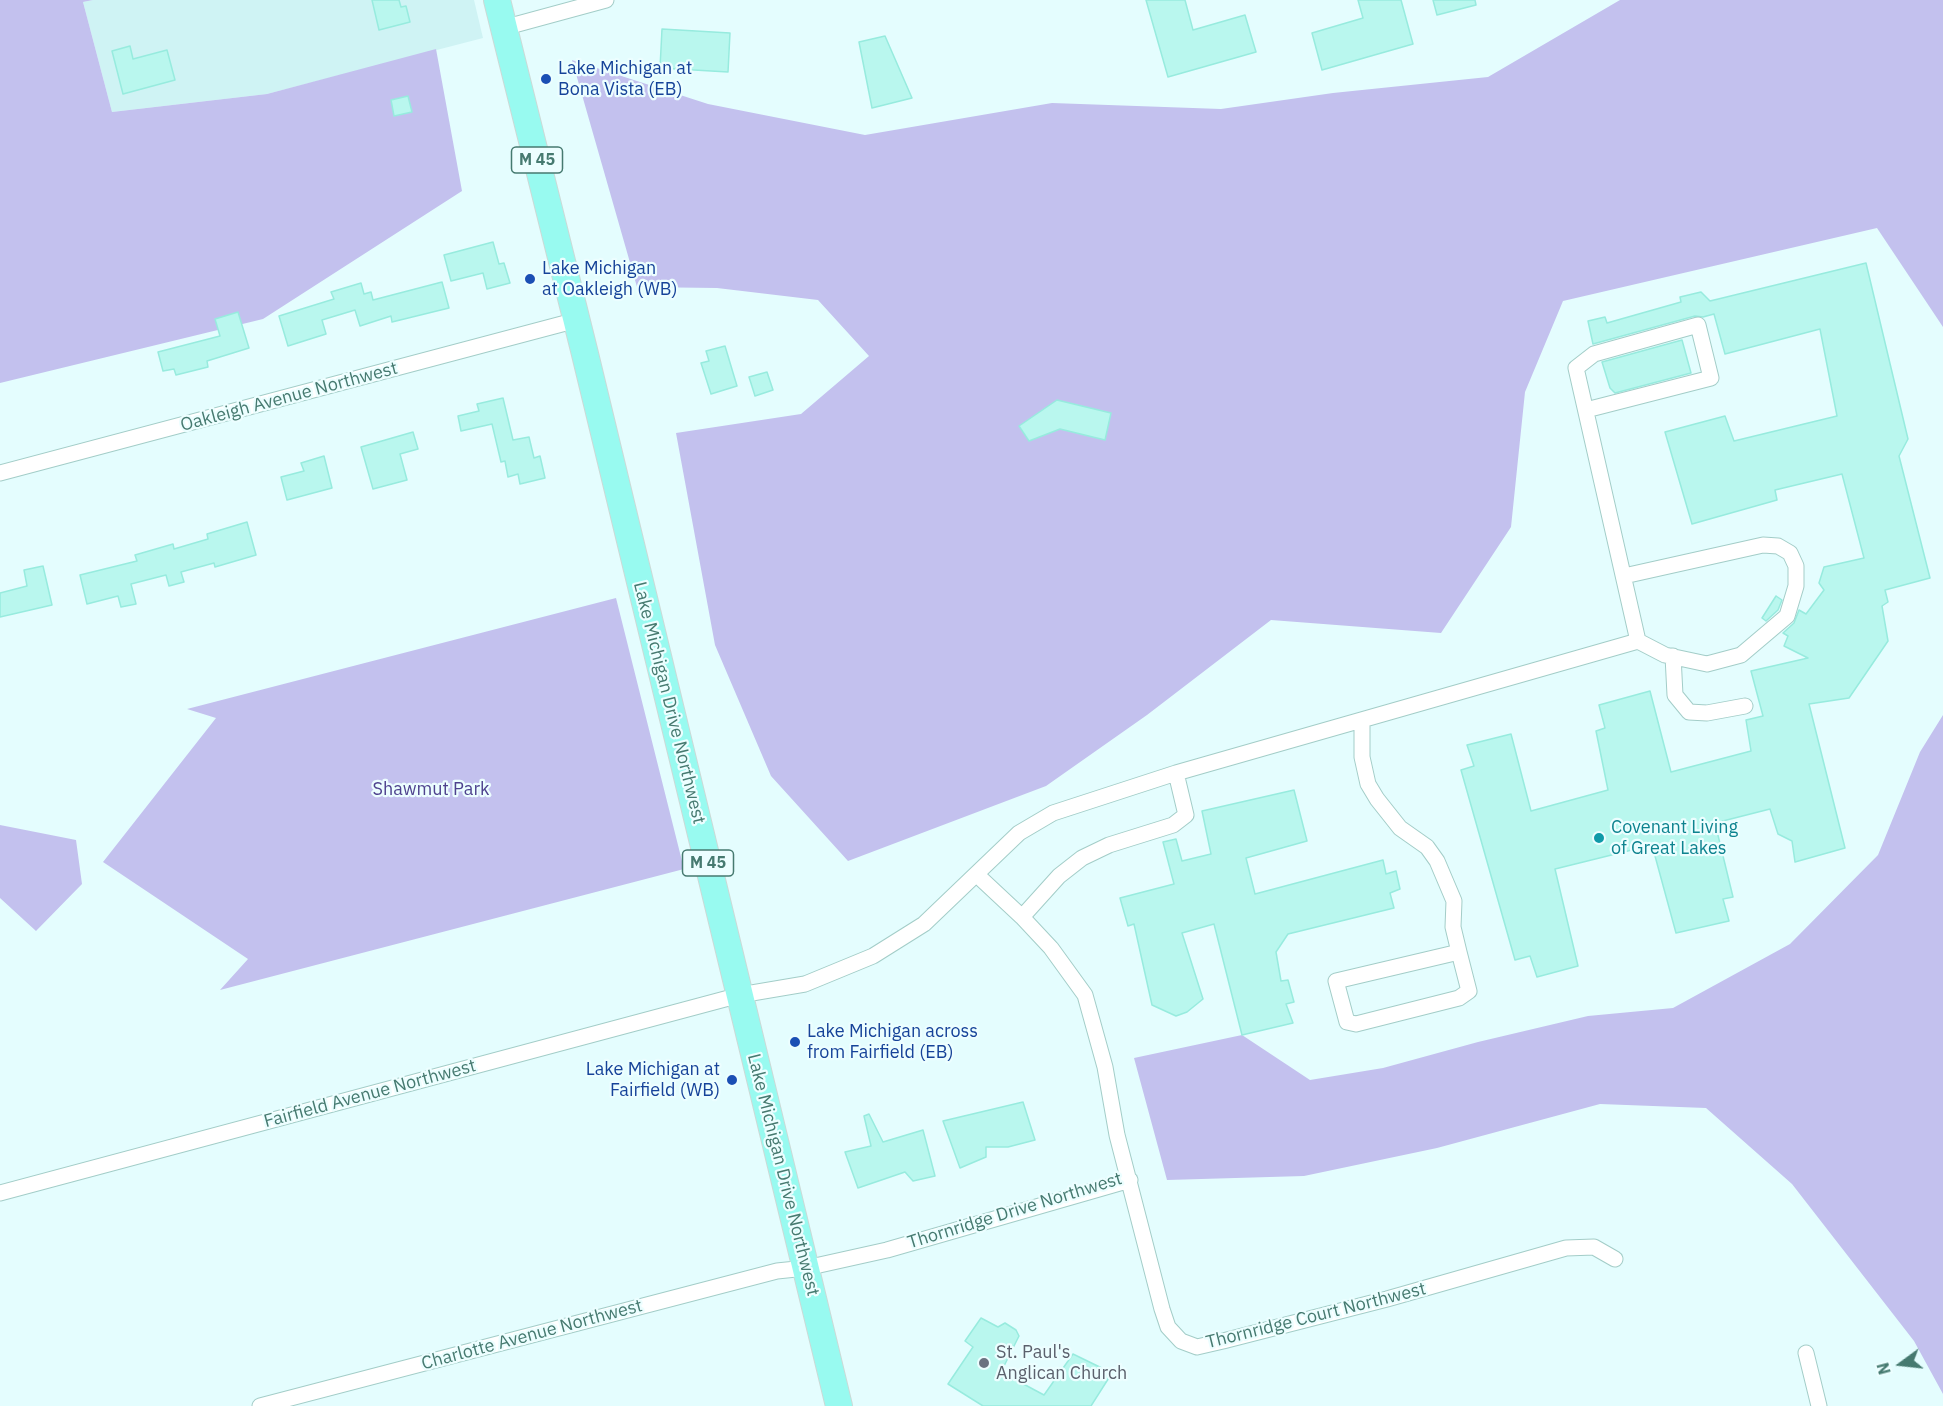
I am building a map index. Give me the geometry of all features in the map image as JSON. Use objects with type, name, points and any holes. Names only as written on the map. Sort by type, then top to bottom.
[{"type":"highway","name":"Lake Michigan Drive Northwest","points":[[496,0],[577,320],[839,1406]]},
{"type":"street","points":[[503,28],[606,0]]},
{"type":"street","name":"Oakleigh Avenue Northwest","points":[[0,473],[577,320]]},
{"type":"street","points":[[1586,410],[1711,378],[1698,325],[1594,354],[1576,368],[1638,641],[1665,655],[1707,664],[1741,655],[1787,616],[1796,586],[1796,566],[1790,553],[1778,546],[1763,544],[1624,576]]},
{"type":"street","name":"Fairfield Avenue Northwest","points":[[0,1193],[740,994],[805,984],[873,956],[924,924],[1019,833],[1053,813],[1176,773],[1638,641]]},
{"type":"street","points":[[1673,656],[1675,694],[1689,712],[1707,713],[1745,706]]},
{"type":"street","points":[[1362,720],[1362,757],[1368,784],[1400,828],[1427,847],[1437,861],[1454,901],[1453,927],[1460,952],[1469,991],[1459,998],[1356,1024],[1347,1022],[1336,981],[1460,952]]},
{"type":"street","points":[[1022,917],[1059,876],[1082,858],[1109,845],[1173,825],[1186,815],[1176,773]]},
{"type":"street","name":"Thornridge Drive Northwest","points":[[806,1269],[887,1250],[1130,1180],[1117,1135],[1105,1067],[1085,995],[1051,948],[976,874]]},
{"type":"street","name":"Thornridge Court Northwest","points":[[1130,1180],[1161,1309],[1168,1327],[1181,1341],[1197,1347],[1387,1299],[1566,1248],[1594,1247],[1615,1259]]},
{"type":"street","name":"Charlotte Avenue Northwest","points":[[260,1406],[777,1271],[806,1269]]},
{"type":"street","points":[[1806,1353],[1819,1406]]},
{"type":"shaded area","points":[[93,0],[474,0],[483,38],[267,94],[112,112],[83,2]]},
{"type":"green space","points":[[0,0],[93,0],[83,2],[112,112],[267,94],[436,49],[462,191],[263,319],[0,383]]},
{"type":"green space","points":[[1620,0],[1943,0],[1943,327],[1877,228],[1563,301],[1525,392],[1511,527],[1441,633],[1271,620],[1147,715],[1046,786],[848,861],[771,776],[715,645],[676,433],[801,414],[869,356],[818,300],[717,288],[637,287],[572,60],[708,104],[865,135],[1052,103],[1221,109],[1333,93],[1488,77]]},
{"type":"green space","name":"Shawmut Park","points":[[616,598],[684,869],[220,990],[248,959],[103,862],[216,718],[187,709]]},
{"type":"green space","points":[[1943,715],[1943,1394],[1914,1341],[1792,1184],[1706,1108],[1600,1104],[1437,1148],[1304,1176],[1167,1180],[1134,1058],[1242,1035],[1310,1080],[1383,1068],[1478,1042],[1588,1016],[1673,1008],[1790,944],[1878,855],[1920,752]]},
{"type":"green space","points":[[0,825],[76,840],[82,884],[36,931],[0,898]]},
{"type":"building","points":[[372,0],[399,0],[401,7],[406,6],[410,22],[379,30]]},
{"type":"building","points":[[1146,0],[1185,0],[1193,30],[1245,15],[1256,52],[1168,77]]},
{"type":"building","points":[[1358,0],[1401,0],[1413,44],[1322,70],[1312,33],[1363,18]]},
{"type":"building","points":[[1433,0],[1475,0],[1476,5],[1437,15]]},
{"type":"building","points":[[662,29],[730,33],[728,72],[660,68]]},
{"type":"building","points":[[885,36],[912,98],[872,108],[859,42]]},
{"type":"building","points":[[130,46],[133,59],[167,50],[175,80],[123,94],[112,51]]},
{"type":"building","points":[[408,96],[412,112],[394,116],[391,100]]},
{"type":"building","points":[[493,242],[499,264],[504,263],[510,283],[487,289],[483,273],[451,281],[444,255]]},
{"type":"building","points":[[1866,263],[1908,439],[1899,456],[1930,578],[1885,590],[1888,602],[1882,606],[1888,641],[1849,698],[1809,704],[1845,848],[1795,862],[1792,841],[1778,834],[1770,809],[1715,823],[1733,897],[1723,899],[1729,921],[1676,933],[1652,845],[1555,869],[1578,966],[1537,977],[1530,956],[1515,960],[1461,770],[1474,766],[1467,745],[1511,734],[1531,811],[1608,790],[1596,731],[1605,728],[1599,705],[1650,691],[1671,772],[1751,751],[1746,720],[1763,716],[1751,671],[1808,658],[1784,646],[1788,636],[1783,633],[1794,623],[1799,610],[1806,614],[1824,590],[1819,583],[1824,567],[1864,558],[1842,474],[1775,490],[1777,500],[1692,524],[1665,432],[1725,416],[1734,441],[1837,416],[1820,329],[1725,354],[1714,314],[1703,317],[1695,316],[1593,344],[1588,321],[1605,317],[1607,323],[1681,302],[1680,297],[1701,292],[1710,301]]},
{"type":"building","points":[[442,282],[449,308],[392,322],[391,316],[360,326],[355,310],[322,320],[326,334],[288,346],[279,316],[334,299],[331,292],[361,283],[364,294],[371,292],[373,300]]},
{"type":"building","points":[[238,312],[249,348],[207,361],[208,367],[176,375],[174,369],[163,371],[158,352],[220,336],[215,319]]},
{"type":"building","points":[[1682,340],[1691,373],[1615,393],[1610,388],[1602,362]]},
{"type":"building","points":[[725,346],[737,386],[711,394],[701,363],[709,361],[706,351]]},
{"type":"building","points":[[767,372],[773,390],[755,396],[749,377]]},
{"type":"building","points":[[503,398],[513,440],[529,437],[534,458],[540,456],[545,478],[520,484],[518,474],[508,477],[505,461],[501,462],[492,424],[461,431],[458,416],[479,411],[477,404]]},
{"type":"building","points":[[1057,400],[1111,413],[1105,440],[1060,429],[1029,441],[1019,426]]},
{"type":"building","points":[[413,432],[418,449],[400,454],[407,480],[373,489],[361,447]]},
{"type":"building","points":[[324,456],[332,488],[287,500],[281,477],[304,471],[301,463]]},
{"type":"building","points":[[247,522],[256,555],[215,567],[214,563],[181,572],[184,582],[169,586],[166,575],[131,584],[136,604],[121,607],[118,596],[87,604],[80,575],[137,561],[135,555],[173,544],[174,549],[208,539],[207,534]]},
{"type":"building","points":[[43,566],[52,605],[0,617],[0,593],[27,586],[24,570]]},
{"type":"building","points":[[1776,596],[1782,600],[1778,610],[1766,621],[1762,618]]},
{"type":"building","points":[[1294,790],[1307,841],[1246,858],[1255,894],[1383,860],[1386,874],[1396,871],[1400,889],[1390,893],[1394,908],[1288,934],[1276,952],[1281,981],[1288,980],[1294,1002],[1286,1004],[1293,1023],[1242,1035],[1214,924],[1182,933],[1203,999],[1187,1012],[1176,1016],[1152,1005],[1134,924],[1128,926],[1120,898],[1174,884],[1163,842],[1176,839],[1182,861],[1211,854],[1202,811]]},
{"type":"building","points":[[1023,1102],[1035,1140],[1008,1147],[986,1147],[986,1157],[960,1168],[943,1121]]},
{"type":"building","points":[[869,1114],[883,1142],[923,1130],[935,1176],[913,1181],[905,1172],[858,1188],[845,1152],[871,1146],[864,1116]]},
{"type":"building","name":"St. Paul's Anglican Church","points":[[981,1318],[998,1327],[1005,1323],[1016,1330],[1019,1336],[1001,1372],[1044,1395],[1073,1354],[1112,1373],[1091,1406],[983,1406],[948,1384],[973,1347],[965,1341]]},
{"type":"place","name":"Lake Michigan at Bona Vista (EB)","points":[[546,79]]},
{"type":"place","name":"Lake Michigan at Oakleigh (WB)","points":[[530,279]]},
{"type":"place","name":"Covenant Living of Great Lakes","points":[[1599,838]]},
{"type":"place","name":"Lake Michigan across from Fairfield (EB)","points":[[795,1042]]},
{"type":"place","name":"Lake Michigan at Fairfield (WB)","points":[[732,1080]]},
{"type":"place","name":"St. Paul's Anglican Church","points":[[984,1363]]}]
